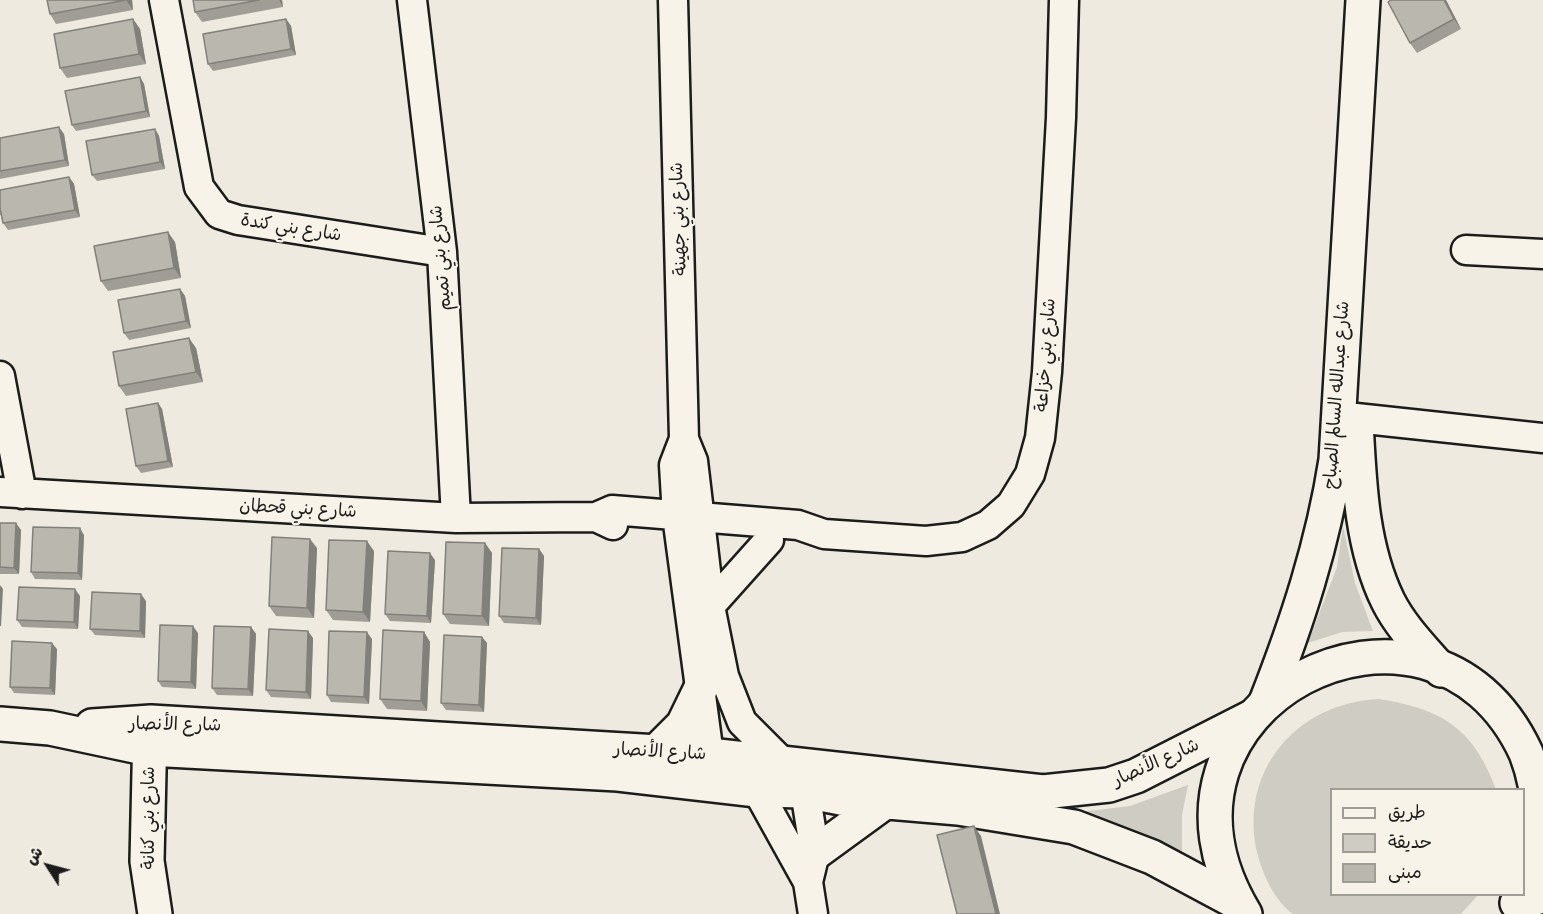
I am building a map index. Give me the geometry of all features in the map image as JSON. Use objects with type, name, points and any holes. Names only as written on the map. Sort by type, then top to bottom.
[{"type":"street","name":"شارع بني كندة","points":[[164,0],[199,188],[219,214],[238,220],[442,252]]},
{"type":"street","name":"شارع بني تميم","points":[[412,0],[442,252],[456,518]]},
{"type":"street","name":"شارع بني جهينة","points":[[673,0],[684,439],[693,461],[689,525],[700,690],[710,755]]},
{"type":"street","name":"شارع بني خزاعة","points":[[689,525],[798,525],[824,534],[926,541],[962,537],[988,525],[1011,505],[1030,474],[1040,438],[1047,372],[1061,118],[1064,0]]},
{"type":"street","name":"شارع عبدالله السالم الصباح","points":[[1259,709],[1289,643],[1328,513],[1336,460],[1349,200],[1356,151],[1363,0]]},
{"type":"street","name":"شارع عبدالله السالم الصباح","points":[[1356,151],[1368,193],[1356,418],[1360,495],[1377,574],[1388,602],[1404,626],[1441,670]]},
{"type":"street","points":[[1466,250],[1543,254]]},
{"type":"street","points":[[0,376],[11,493]]},
{"type":"street","points":[[1356,418],[1543,438]]},
{"type":"street","name":"شارع بني قحطان","points":[[11,493],[456,518],[596,517],[612,510],[689,525]]},
{"type":"street","name":"شارع بني جهينة","points":[[689,525],[732,702],[742,722],[797,777],[805,791]]},
{"type":"street","name":"شارع بني خزاعة","points":[[689,525],[769,540],[799,540],[824,534]]},
{"type":"street","points":[[710,606],[769,540]]},
{"type":"street","points":[[1241,908],[1226,878],[1218,852],[1216,803],[1229,755],[1259,709],[1302,676],[1347,660],[1377,657],[1401,659],[1441,670],[1472,687],[1543,746]]},
{"type":"street","points":[[656,752],[683,725],[700,690]]},
{"type":"street","points":[[1493,705],[1520,741],[1531,765],[1537,791],[1538,844],[1525,893]]},
{"type":"street","name":"شارع الأنصار","points":[[514,756],[656,752],[710,755],[1043,792],[1081,790],[1136,776],[1259,709]]},
{"type":"street","name":"شارع الأنصار","points":[[0,724],[150,736],[514,756],[757,790],[805,791],[885,802],[958,808],[1074,826],[1152,857],[1241,908]]},
{"type":"street","name":"شارع بني كنانة","points":[[150,736],[147,861],[155,914]]},
{"type":"street","points":[[710,755],[730,775],[757,790],[812,867]]},
{"type":"street","points":[[805,791],[812,867],[813,914]]},
{"type":"street","points":[[812,867],[885,802]]},
{"type":"green space","points":[[1343,526],[1355,583],[1373,631],[1342,632],[1308,643],[1337,567]]},
{"type":"green space","points":[[1379,699],[1401,703],[1438,716],[1465,736],[1477,751],[1496,788],[1330,788],[1330,896],[1477,896],[1461,914],[1293,914],[1271,888],[1258,856],[1254,826],[1256,797],[1265,771],[1279,748],[1298,729],[1322,714],[1349,703]]},
{"type":"green space","points":[[1188,785],[1182,815],[1182,856],[1072,813],[1130,806]]},
{"type":"building","points":[[47,0],[126,0],[50,14]]},
{"type":"building","points":[[193,0],[259,0],[195,12]]},
{"type":"building","points":[[1391,0],[1444,0],[1454,19],[1410,43],[1388,2]]},
{"type":"building","points":[[133,19],[139,54],[60,68],[54,34]]},
{"type":"building","points":[[286,19],[291,49],[208,64],[203,34]]},
{"type":"building","points":[[140,77],[146,111],[72,125],[65,91]]},
{"type":"building","points":[[59,127],[65,160],[0,171],[0,138]]},
{"type":"building","points":[[155,129],[160,162],[92,175],[86,141]]},
{"type":"building","points":[[69,177],[75,210],[3,223],[0,190]]},
{"type":"building","points":[[168,232],[174,268],[101,281],[94,246]]},
{"type":"building","points":[[180,289],[186,321],[124,333],[118,300]]},
{"type":"building","points":[[189,338],[196,372],[119,386],[113,352]]},
{"type":"building","points":[[158,403],[168,461],[136,466],[126,409]]},
{"type":"building","points":[[0,523],[16,523],[14,568],[0,567]]},
{"type":"building","points":[[33,527],[80,528],[78,573],[31,572]]},
{"type":"building","points":[[272,537],[310,539],[307,608],[269,606]]},
{"type":"building","points":[[329,540],[367,541],[363,612],[326,610]]},
{"type":"building","points":[[446,542],[485,543],[482,616],[443,614]]},
{"type":"building","points":[[502,548],[539,549],[536,618],[499,616]]},
{"type":"building","points":[[388,551],[430,553],[427,616],[385,614]]},
{"type":"building","points":[[19,587],[75,589],[74,622],[17,620]]},
{"type":"building","points":[[92,592],[141,594],[140,631],[90,629]]},
{"type":"building","points":[[160,625],[193,626],[191,682],[158,681]]},
{"type":"building","points":[[214,626],[251,627],[248,689],[212,688]]},
{"type":"building","points":[[269,629],[308,631],[306,692],[266,690]]},
{"type":"building","points":[[383,630],[424,632],[421,701],[380,699]]},
{"type":"building","points":[[329,631],[367,632],[364,697],[327,695]]},
{"type":"building","points":[[444,635],[482,637],[479,705],[441,703]]},
{"type":"building","points":[[12,641],[52,643],[50,688],[10,687]]},
{"type":"building","points":[[974,826],[996,914],[957,914],[937,835]]}]
